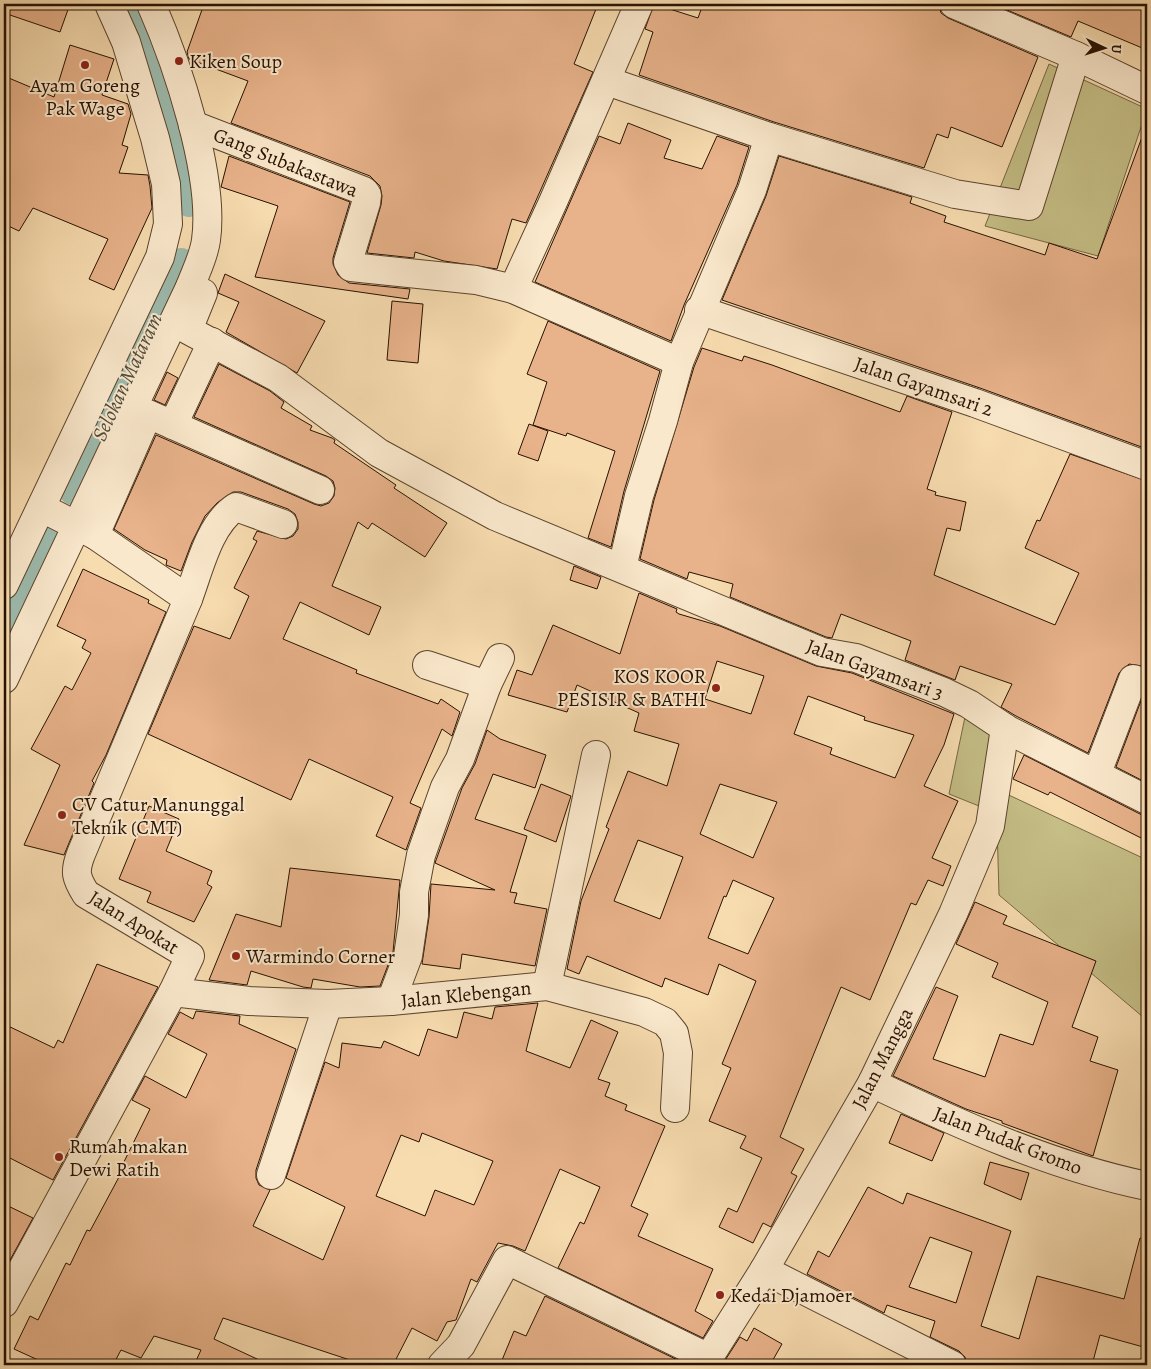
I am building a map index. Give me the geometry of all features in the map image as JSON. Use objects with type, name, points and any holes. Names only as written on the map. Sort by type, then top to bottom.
[{"type":"street","points":[[4,679],[67,520],[167,234],[168,206],[161,161],[126,42],[109,4]]},
{"type":"street","points":[[639,4],[607,81],[504,286],[679,362]]},
{"type":"street","points":[[955,4],[1076,56],[1147,90]]},
{"type":"street","points":[[67,520],[190,287],[204,252],[208,200],[193,125],[160,10]]},
{"type":"street","points":[[607,81],[769,137],[955,194],[1029,206],[1076,56]]},
{"type":"street","name":"Gang Subakastawa","points":[[193,125],[364,191],[367,195],[366,203],[348,262],[351,267],[504,286]]},
{"type":"street","points":[[622,568],[639,496],[663,421],[679,362],[752,190],[769,137]]},
{"type":"street","name":"Jalan Gayamsari 3","points":[[190,287],[203,293],[188,330],[278,378],[387,457],[495,516],[822,652],[856,658],[944,692],[969,704],[1005,728],[1147,800]]},
{"type":"street","name":"Jalan Gayamsari 2","points":[[700,310],[975,403],[1147,466]]},
{"type":"street","points":[[173,425],[199,366],[212,342]]},
{"type":"street","points":[[4,585],[67,520],[148,414],[320,490]]},
{"type":"street","points":[[67,520],[188,599],[217,524],[225,514],[236,507],[283,524]]},
{"type":"street","name":"Jalan Apokat","points":[[4,1303],[173,992],[190,956],[86,894],[77,879],[77,865],[188,599]]},
{"type":"street","points":[[391,1001],[408,956],[414,915],[414,892],[421,855],[445,787],[467,742],[487,685],[500,658]]},
{"type":"street","points":[[428,665],[487,685]]},
{"type":"street","points":[[1097,773],[1133,679],[1147,683]]},
{"type":"street","name":"Jalan Mangga","points":[[706,1361],[764,1270],[872,1082],[953,914],[990,826],[1005,728]]},
{"type":"street","points":[[547,986],[596,755]]},
{"type":"street","name":"Jalan Klebengan","points":[[173,992],[285,1004],[328,1004],[391,1001],[547,986],[644,1012],[664,1022],[674,1033],[678,1053],[675,1108]]},
{"type":"street","points":[[271,1175],[328,1004]]},
{"type":"street","name":"Jalan Pudak Gromo","points":[[872,1082],[948,1119],[1000,1141],[1108,1178],[1147,1186]]},
{"type":"street","points":[[442,1365],[461,1345],[507,1260],[706,1361]]},
{"type":"street","points":[[764,1270],[952,1365]]},
{"type":"shaded area","points":[[1049,64],[1147,109],[1098,256],[985,226]]},
{"type":"shaded area","points":[[966,712],[997,727],[984,808],[949,794]]},
{"type":"shaded area","points":[[996,789],[1147,860],[1147,1000],[1143,1017],[999,895]]},
{"type":"building","points":[[4,4],[70,4],[60,32],[4,13]]},
{"type":"building","points":[[204,4],[598,4],[574,64],[593,72],[526,223],[512,219],[497,269],[444,261],[415,252],[414,258],[367,253],[381,205],[380,186],[370,176],[231,123],[248,81],[189,59],[187,52]]},
{"type":"building","points":[[654,4],[698,18],[703,4],[939,4],[941,13],[948,18],[1038,57],[1002,147],[951,127],[948,138],[937,134],[924,168],[774,122],[639,75],[653,32],[645,29]]},
{"type":"building","points":[[993,4],[1147,4],[1147,50],[1078,21],[1071,37]]},
{"type":"building","points":[[70,45],[114,59],[102,95],[128,104],[131,114],[122,145],[128,147],[119,173],[148,175],[150,186],[152,208],[114,290],[89,279],[108,239],[33,208],[19,231],[4,224],[4,76],[54,97]]},
{"type":"building","points":[[628,123],[671,140],[664,158],[702,169],[717,136],[749,147],[737,185],[684,305],[671,341],[535,282],[599,136],[620,144]]},
{"type":"building","points":[[1145,129],[1147,129],[1147,449],[980,388],[722,300],[766,196],[779,156],[912,197],[910,203],[946,216],[944,222],[1045,255],[1049,243],[1097,259]]},
{"type":"building","points":[[229,156],[350,202],[333,258],[333,264],[338,275],[349,283],[410,289],[408,299],[255,277],[278,206],[221,187]]},
{"type":"building","points":[[225,274],[325,321],[297,373],[226,332],[239,302],[218,293]]},
{"type":"building","points":[[392,301],[423,304],[418,363],[387,360]]},
{"type":"building","points":[[548,321],[660,371],[624,491],[611,547],[588,538],[615,451],[567,433],[566,436],[533,425],[547,382],[527,374]]},
{"type":"building","points":[[702,348],[742,361],[744,356],[772,365],[900,412],[907,396],[952,412],[927,489],[936,492],[935,495],[966,502],[960,531],[947,528],[934,575],[1055,625],[1079,573],[1025,548],[1037,520],[1040,521],[1070,454],[1147,481],[1147,667],[1129,664],[1119,673],[1088,753],[1001,707],[1012,684],[960,666],[955,680],[905,660],[911,641],[841,614],[832,638],[826,637],[730,597],[733,584],[689,572],[687,579],[640,559],[654,500],[694,367]]},
{"type":"building","points":[[219,364],[270,391],[284,402],[281,408],[312,426],[310,430],[335,440],[334,443],[396,485],[394,488],[447,523],[425,557],[372,523],[368,529],[358,522],[332,586],[381,607],[369,635],[300,602],[283,639],[357,670],[356,673],[438,704],[441,699],[460,712],[452,736],[442,729],[410,803],[421,808],[406,850],[376,836],[393,797],[309,759],[291,800],[148,734],[194,626],[230,639],[249,596],[234,588],[257,541],[253,539],[257,531],[286,539],[293,536],[298,529],[295,514],[288,509],[241,492],[233,492],[217,503],[205,516],[192,542],[181,571],[166,565],[167,560],[145,550],[114,529],[156,435],[314,504],[321,506],[329,503],[334,496],[335,488],[333,481],[326,476],[194,417]]},
{"type":"building","points":[[167,372],[178,378],[165,405],[154,400]]},
{"type":"building","points":[[529,424],[548,431],[538,461],[518,454]]},
{"type":"building","points":[[574,566],[601,577],[597,589],[570,580]]},
{"type":"building","points":[[83,569],[149,600],[148,603],[166,612],[106,755],[92,781],[94,783],[64,855],[24,845],[60,765],[31,749],[65,686],[72,690],[91,653],[82,648],[86,640],[57,626]]},
{"type":"building","points":[[639,593],[677,609],[676,612],[679,614],[720,626],[816,666],[852,673],[954,714],[944,745],[924,786],[958,801],[932,858],[951,866],[943,886],[928,880],[916,905],[911,903],[870,1000],[841,987],[780,1137],[804,1149],[791,1173],[797,1176],[771,1227],[763,1223],[753,1243],[719,1227],[728,1208],[737,1212],[762,1158],[740,1148],[746,1136],[709,1121],[731,1068],[722,1064],[756,981],[719,964],[708,995],[665,978],[662,987],[587,956],[579,974],[567,969],[581,901],[609,829],[606,827],[628,771],[667,786],[679,744],[634,731],[639,713],[577,685],[567,712],[508,695],[517,670],[532,675],[553,625],[620,654]],"holes":[[[717,661],[764,676],[751,714],[705,699]],[[808,696],[865,717],[864,720],[914,735],[895,778],[830,754],[832,748],[794,734]],[[720,784],[777,802],[753,858],[700,834]],[[638,840],[683,857],[660,919],[614,901]],[[733,880],[774,898],[748,954],[708,938],[724,896],[726,897]]]},
{"type":"building","points":[[1142,698],[1147,698],[1147,783],[1116,767]]},
{"type":"building","points":[[487,730],[500,739],[546,755],[535,788],[493,774],[475,819],[527,836],[510,892],[517,893],[514,903],[547,909],[535,966],[462,954],[460,969],[422,964],[429,917],[431,884],[495,890],[435,863],[462,788],[475,764]]},
{"type":"building","points":[[1024,755],[1147,816],[1147,841],[1050,792],[1048,795],[1013,779]]},
{"type":"building","points":[[541,784],[571,796],[556,842],[524,829]]},
{"type":"building","points":[[149,806],[179,819],[166,851],[212,871],[207,884],[212,887],[194,922],[147,902],[151,892],[119,879]]},
{"type":"building","points":[[290,868],[400,880],[393,952],[380,986],[360,987],[313,979],[311,988],[251,971],[247,985],[209,980],[236,914],[281,927]]},
{"type":"building","points":[[975,902],[1007,916],[1003,924],[1096,961],[1072,1027],[1098,1037],[1090,1061],[1118,1070],[1093,1156],[966,1109],[893,1076],[936,987],[958,996],[933,1059],[985,1077],[1000,1034],[1033,1045],[1048,1002],[992,977],[998,963],[956,944]]},
{"type":"building","points":[[97,964],[158,987],[53,1180],[4,1155],[4,1024],[54,1048],[58,1040],[63,1043]]},
{"type":"building","points":[[538,1003],[526,1051],[570,1068],[591,1020],[618,1032],[598,1079],[610,1083],[605,1096],[627,1105],[625,1110],[665,1126],[631,1206],[648,1214],[638,1236],[713,1269],[695,1311],[713,1321],[703,1338],[558,1268],[580,1222],[584,1224],[600,1187],[560,1169],[525,1251],[498,1243],[477,1282],[471,1279],[456,1320],[447,1322],[437,1341],[412,1328],[393,1365],[365,1365],[223,1318],[214,1339],[270,1365],[194,1365],[201,1350],[154,1336],[141,1358],[121,1350],[113,1365],[49,1365],[14,1349],[30,1316],[38,1320],[66,1263],[70,1265],[87,1230],[90,1231],[119,1177],[117,1176],[150,1109],[132,1100],[145,1076],[186,1098],[207,1054],[168,1034],[180,1012],[193,1019],[196,1011],[240,1016],[239,1024],[296,1049],[256,1170],[256,1178],[259,1185],[270,1190],[253,1226],[323,1260],[345,1207],[286,1178],[325,1062],[339,1068],[342,1043],[381,1048],[384,1041],[419,1056],[428,1029],[457,1038],[464,1012],[492,1019],[495,1007]],"holes":[[[422,1133],[493,1161],[474,1205],[435,1190],[425,1216],[376,1196],[401,1135],[419,1142]]]},
{"type":"building","points":[[901,1114],[944,1133],[932,1161],[889,1143]]},
{"type":"building","points":[[990,1162],[1029,1173],[1021,1200],[984,1184]]},
{"type":"building","points":[[868,1187],[903,1204],[907,1193],[1011,1231],[981,1326],[1019,1339],[1037,1276],[1124,1299],[1140,1238],[1147,1239],[1147,1348],[1100,1335],[1092,1365],[967,1365],[965,1357],[959,1351],[930,1337],[935,1321],[887,1305],[884,1313],[807,1274],[818,1251],[829,1257]],"holes":[[[930,1237],[972,1252],[956,1303],[909,1287]]]},
{"type":"building","points":[[4,1204],[33,1218],[4,1271]]},
{"type":"building","points":[[545,1296],[688,1365],[500,1365],[514,1331],[526,1336]]},
{"type":"building","points":[[754,1328],[782,1344],[770,1365],[722,1365],[740,1337],[747,1341]]},
{"type":"waterway","name":"Selokan Mataram","points":[[131,4],[169,101],[182,152],[189,203]]},
{"type":"waterway","name":"Selokan Mataram","points":[[73,491],[181,262]]},
{"type":"waterway","name":"Selokan Mataram","points":[[4,634],[49,539]]},
{"type":"place","name":"Kiken Soup","points":[[179,61]]},
{"type":"place","name":"Ayam Goreng Pak Wage","points":[[85,65]]},
{"type":"place","name":"KOS KOOR PESISIR & BATHI","points":[[716,688]]},
{"type":"place","name":"CV Catur Manunggal Teknik (CMT)","points":[[62,815]]},
{"type":"place","name":"Warmindo Corner","points":[[236,956]]},
{"type":"place","name":"Rumah makan Dewi Ratih","points":[[59,1157]]},
{"type":"place","name":"Kedai Djamoer","points":[[720,1295]]}]
